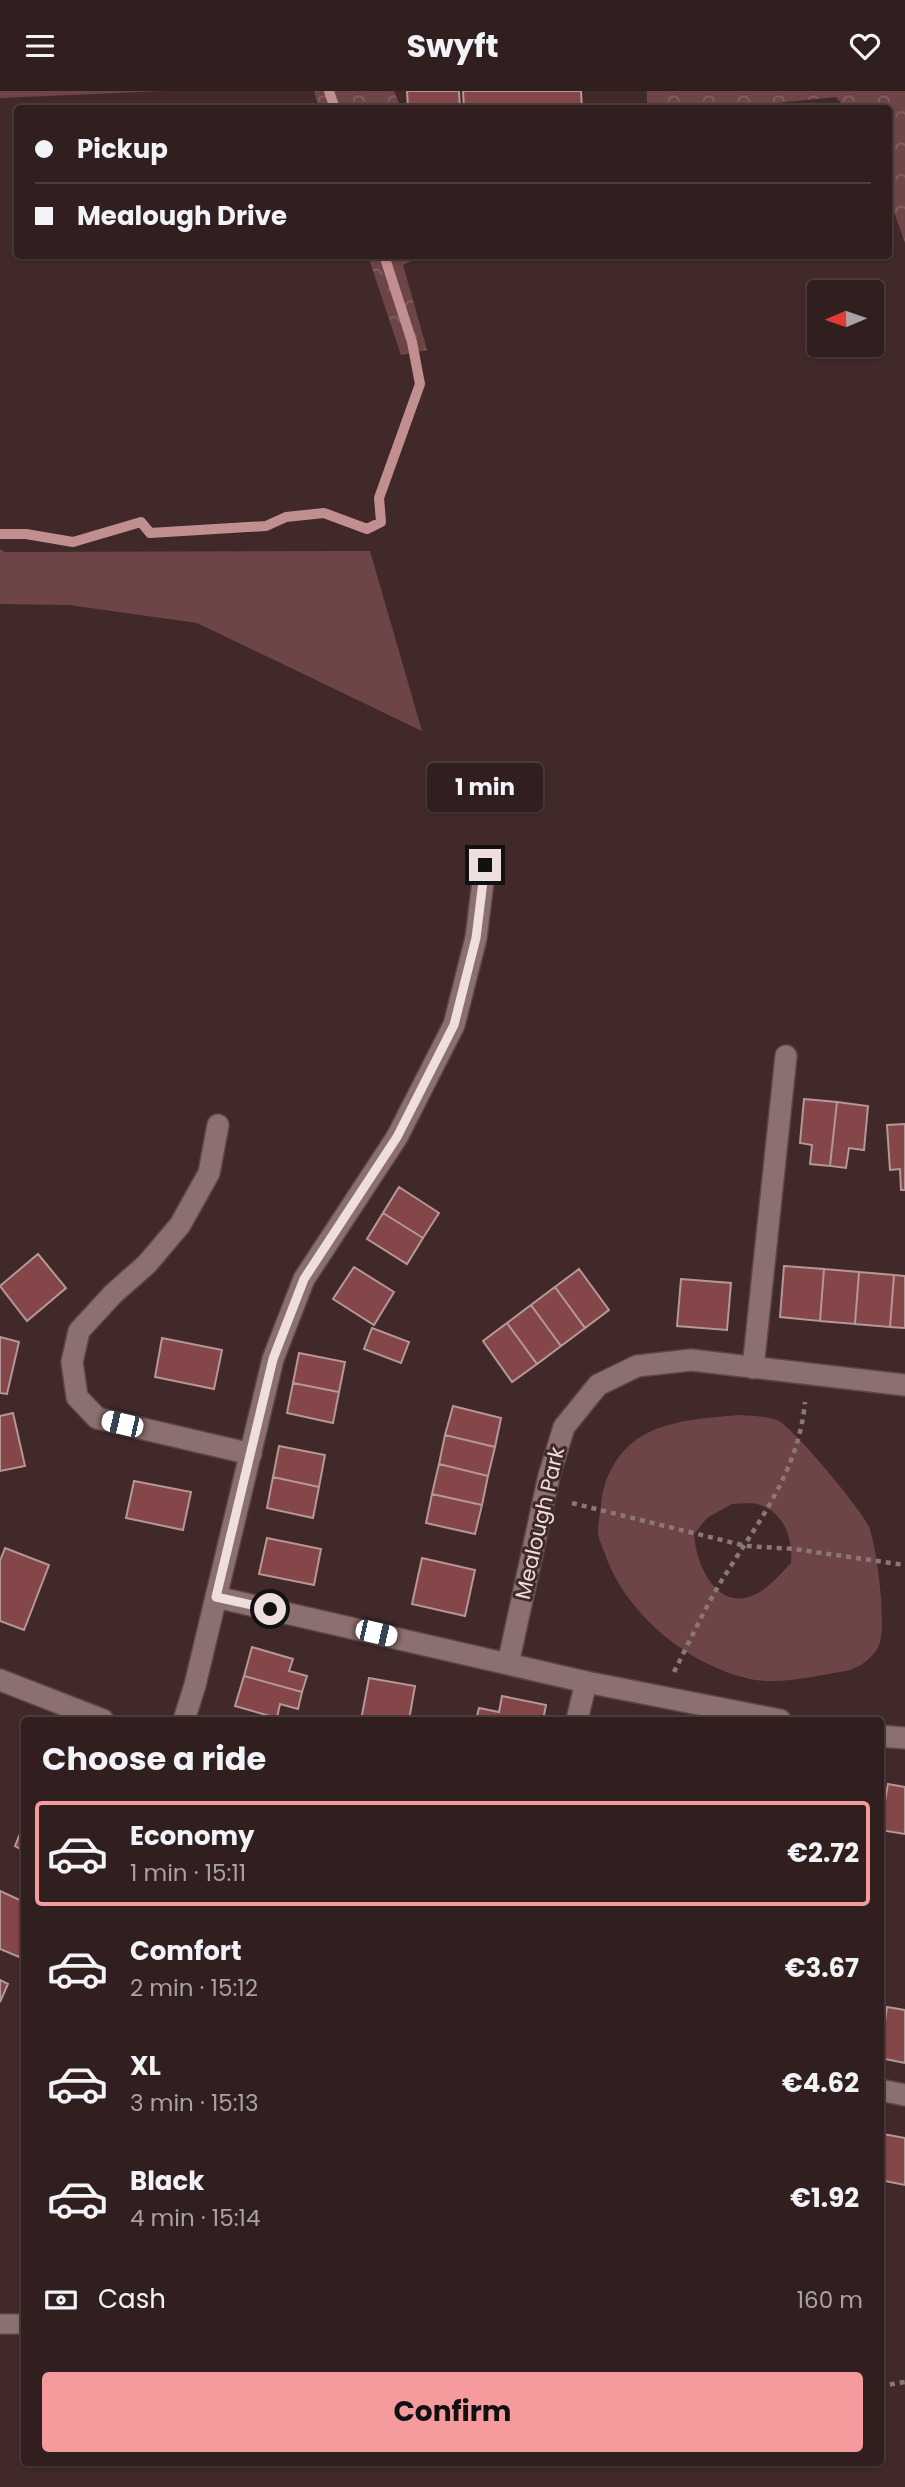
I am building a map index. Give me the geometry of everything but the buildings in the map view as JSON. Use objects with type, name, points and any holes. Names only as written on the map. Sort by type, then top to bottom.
[{"type":"street","points":[[185,1717],[273,1359],[304,1279],[397,1137],[454,1025],[476,938],[485,865]]},
{"type":"street","points":[[753,1367],[786,1056]]},
{"type":"street","points":[[218,1125],[209,1173],[180,1225],[147,1264],[113,1294],[79,1331],[72,1362],[77,1397],[97,1418],[251,1454]]},
{"type":"street","name":"Mealough Park","points":[[508,1664],[544,1497],[564,1427],[598,1385],[637,1366],[691,1360],[905,1385]]},
{"type":"street","points":[[216,1597],[740,1717]]},
{"type":"street","points":[[0,1680],[95,1717]]},
{"type":"street","points":[[579,1717],[586,1682]]},
{"type":"street","points":[[884,1735],[905,1738]]},
{"type":"street","points":[[884,2091],[905,2095]]},
{"type":"lane","points":[[0,2324],[21,2324]]},
{"type":"path","points":[[661,1697],[726,1573],[746,1546],[783,1483],[802,1433],[808,1374]]},
{"type":"path","points":[[544,1497],[746,1546],[794,1549],[905,1565]]},
{"type":"path","points":[[884,2385],[905,2382]]},
{"type":"green space","points":[[0,91],[164,91],[0,98]]},
{"type":"green space","points":[[314,91],[394,91],[400,105],[318,105]]},
{"type":"green space","points":[[647,91],[905,91],[905,243],[892,206],[892,105],[843,105],[836,97],[757,105],[647,105]]},
{"type":"green space","points":[[369,259],[415,259],[403,265],[427,350],[401,355]]},
{"type":"green space","points":[[0,549],[5,552],[370,551],[422,731],[197,623],[69,605],[0,604]]},
{"type":"green space","points":[[740,1415],[777,1420],[785,1425],[826,1469],[869,1527],[880,1585],[882,1632],[875,1652],[856,1668],[773,1681],[750,1679],[727,1672],[683,1650],[663,1635],[629,1599],[616,1579],[598,1532],[602,1495],[619,1457],[633,1442],[653,1430],[690,1420]],"holes":[[[732,1504],[753,1504],[769,1509],[786,1528],[791,1545],[791,1563],[767,1587],[744,1598],[731,1598],[712,1584],[699,1560],[694,1534],[707,1518]]]},
{"type":"waterway","points":[[329,91],[334,105]]},
{"type":"waterway","points":[[0,534],[26,534],[73,542],[141,522],[150,533],[266,526],[286,517],[324,513],[367,529],[381,522],[379,498],[420,384],[412,342],[385,259]]},
{"type":"route","points":[[270,1609],[216,1597],[273,1359],[304,1279],[397,1137],[454,1025],[476,938],[485,865]]}]
